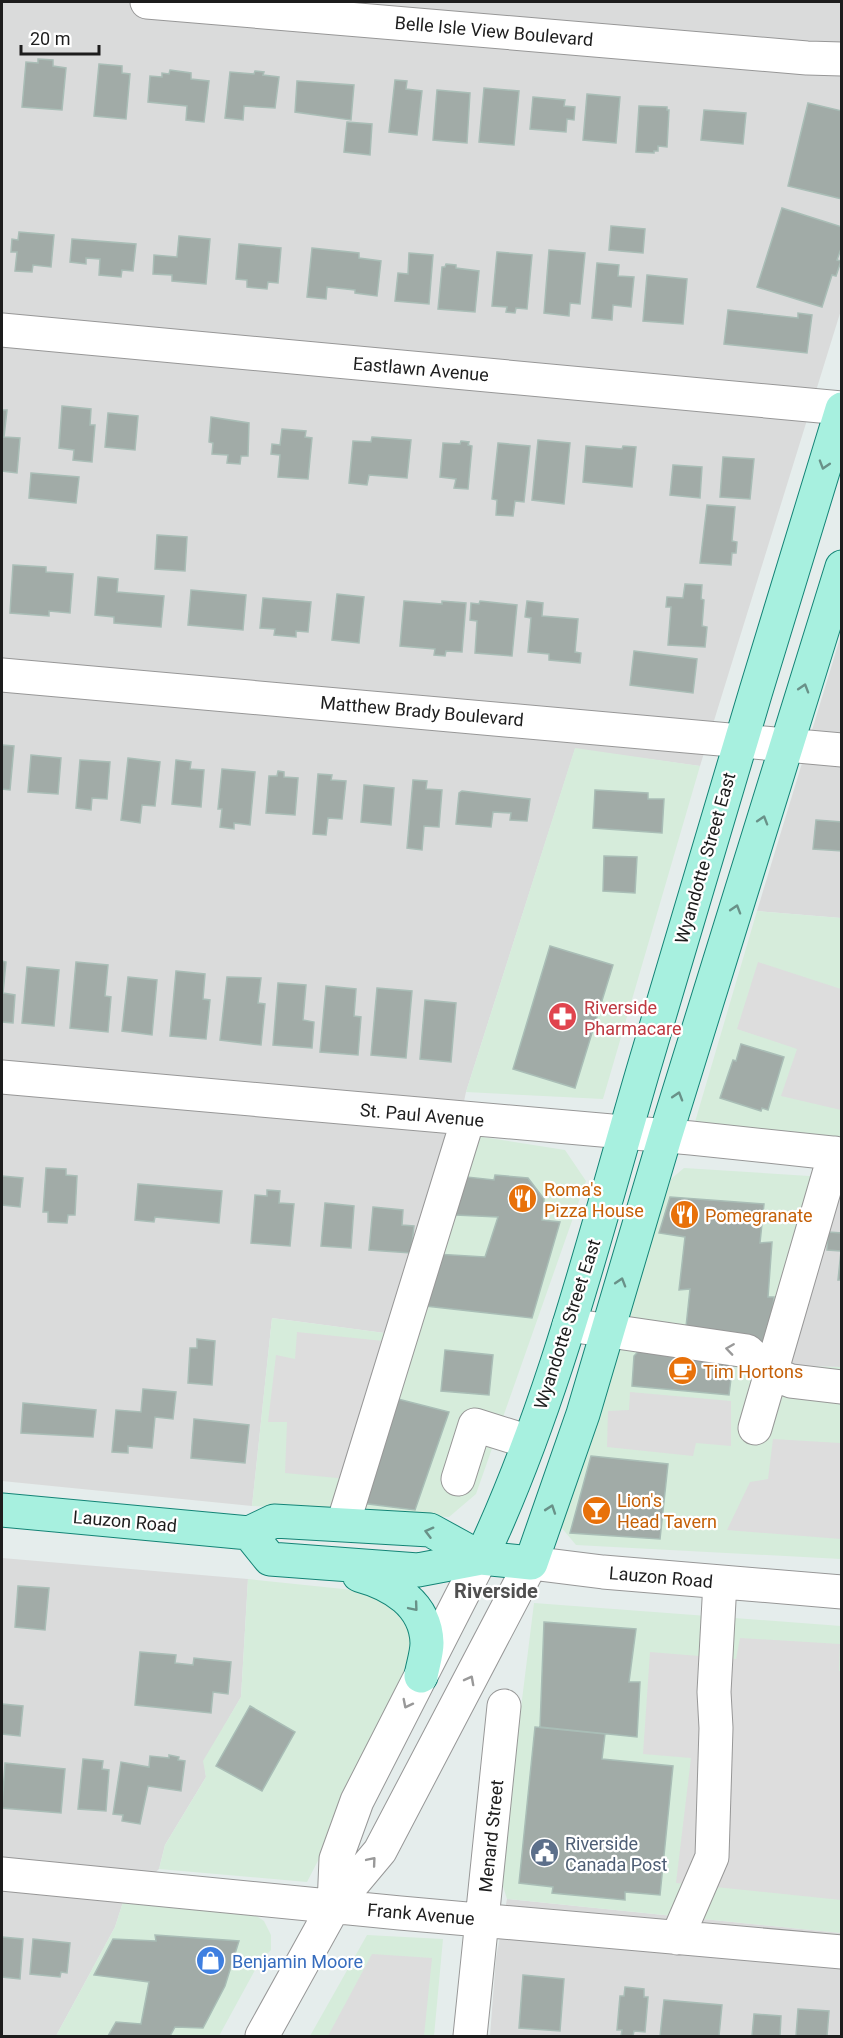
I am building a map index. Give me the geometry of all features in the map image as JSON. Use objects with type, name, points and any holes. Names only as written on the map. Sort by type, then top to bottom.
[{"type":"main road","name":"Wyandotte Street East","points":[[481,1558],[502,1513],[529,1442],[569,1325],[740,740],[842,409]]},
{"type":"main road","name":"Wyandotte Street East","points":[[531,1563],[579,1425],[665,1137],[842,567]]},
{"type":"main road","name":"Lauzon Road","points":[[2,1510],[249,1533],[274,1521],[430,1530],[481,1558]]},
{"type":"main road","name":"Lauzon Road","points":[[249,1533],[270,1559],[418,1570],[481,1558],[531,1563]]},
{"type":"main road","points":[[304,1562],[377,1580],[402,1594],[422,1617],[427,1643],[421,1676]]},
{"type":"street","name":"Belle Isle View Boulevard","points":[[147,2],[842,59]]},
{"type":"street","name":"Eastlawn Avenue","points":[[2,330],[842,409]]},
{"type":"street","name":"Matthew Brady Boulevard","points":[[2,675],[842,750]]},
{"type":"street","name":"St. Paul Avenue","points":[[2,1077],[838,1154]]},
{"type":"street","points":[[343,1524],[468,1119]]},
{"type":"street","points":[[755,1428],[838,1154]]},
{"type":"street","points":[[569,1325],[747,1351],[771,1373],[791,1381],[842,1386]]},
{"type":"street","points":[[458,1479],[475,1425],[529,1442]]},
{"type":"street","name":"Wyandotte Street East","points":[[334,1906],[336,1859],[357,1801],[481,1558]]},
{"type":"street","name":"Lauzon Road","points":[[531,1563],[560,1568],[842,1592]]},
{"type":"street","name":"Wyandotte Street East","points":[[262,2037],[334,1906],[380,1851],[531,1563]]},
{"type":"street","points":[[677,1938],[712,1857],[716,1728],[714,1692],[720,1582]]},
{"type":"street","name":"Menard Street","points":[[470,2037],[504,1706]]},
{"type":"street","name":"Frank Avenue","points":[[2,1874],[842,1952]]},
{"type":"shaded area","points":[[2,2],[841,2],[841,310],[700,766],[575,749],[466,1092],[457,1133],[392,1334],[272,1318],[252,1506],[2,1481]]},
{"type":"shaded area","points":[[841,635],[841,918],[757,911]]},
{"type":"shaded area","points":[[575,748],[700,766],[603,1099],[466,1092]]},
{"type":"shaded area","points":[[757,911],[841,918],[841,1140],[695,1122]]},
{"type":"shaded area","points":[[758,962],[841,989],[841,1110],[781,1096],[797,1049],[737,1029]]},
{"type":"shaded area","points":[[457,1133],[565,1150],[586,1181],[476,1494],[449,1517],[252,1506],[272,1318],[392,1334]]},
{"type":"shaded area","points":[[684,1168],[841,1178],[789,1366],[841,1367],[841,1559],[576,1545],[561,1527],[671,1179]]},
{"type":"shaded area","points":[[841,1180],[841,1367],[789,1366]]},
{"type":"shaded area","points":[[297,1332],[383,1341],[348,1479],[285,1473],[287,1422],[268,1422],[276,1355],[295,1359]]},
{"type":"shaded area","points":[[630,1392],[731,1401],[731,1446],[696,1443],[693,1456],[607,1447],[608,1411],[629,1410]]},
{"type":"shaded area","points":[[841,1431],[841,1539],[727,1530],[750,1482],[768,1479],[773,1439],[840,1443]]},
{"type":"shaded area","points":[[2,1558],[248,1579],[241,1697],[204,1761],[206,1777],[165,1845],[159,1869],[123,1902],[115,1927],[56,2036],[2,2036]]},
{"type":"shaded area","points":[[248,1579],[382,1593],[417,1627],[413,1676],[307,1882],[159,1869],[165,1845],[206,1777],[203,1761],[241,1697]]},
{"type":"shaded area","points":[[534,1603],[841,1626],[841,1933],[507,1899],[500,1877]]},
{"type":"shaded area","points":[[740,1638],[840,1644],[839,1671],[842,1671],[841,1900],[676,1883],[691,1758],[643,1754],[650,1652],[736,1659]]},
{"type":"shaded area","points":[[507,1899],[841,1933],[841,2036],[490,2036],[496,1958]]},
{"type":"shaded area","points":[[123,1902],[255,1915],[264,1921],[271,1935],[271,1950],[260,1961],[219,2036],[56,2036],[115,1927]]},
{"type":"shaded area","points":[[367,1935],[443,1939],[434,2036],[310,2036]]},
{"type":"shaded area","points":[[372,1954],[432,1958],[424,2036],[328,2036]]},
{"type":"building","points":[[38,59],[53,60],[53,66],[66,68],[62,110],[22,107],[26,62],[38,63]]},
{"type":"building","points":[[99,64],[122,66],[122,73],[130,74],[126,119],[94,116]]},
{"type":"building","points":[[170,70],[191,73],[191,79],[209,81],[204,122],[186,120],[187,106],[148,102],[150,76],[162,77],[162,73],[169,74]]},
{"type":"building","points":[[255,71],[264,72],[263,75],[279,77],[275,108],[244,106],[243,120],[225,118],[230,72],[254,74]]},
{"type":"building","points":[[395,80],[407,81],[406,89],[422,91],[417,135],[389,132]]},
{"type":"building","points":[[297,81],[354,85],[351,120],[295,112]]},
{"type":"building","points":[[484,88],[519,91],[514,145],[479,142]]},
{"type":"building","points":[[437,90],[470,93],[467,143],[433,140]]},
{"type":"building","points":[[587,94],[620,97],[616,143],[583,140]]},
{"type":"building","points":[[533,97],[565,100],[564,106],[575,107],[574,120],[567,119],[566,132],[530,129]]},
{"type":"building","points":[[808,103],[842,111],[842,199],[788,186]]},
{"type":"building","points":[[639,106],[667,107],[669,110],[667,147],[658,146],[658,151],[654,153],[636,152]]},
{"type":"building","points":[[704,110],[746,113],[743,144],[701,140]]},
{"type":"building","points":[[347,122],[372,124],[370,155],[344,152]]},
{"type":"building","points":[[782,208],[842,227],[842,246],[837,260],[841,261],[836,276],[832,275],[822,307],[757,287]]},
{"type":"building","points":[[611,226],[645,229],[643,253],[609,250]]},
{"type":"building","points":[[19,232],[54,235],[51,267],[33,265],[32,272],[15,271],[17,252],[11,252],[12,239],[18,240]]},
{"type":"building","points":[[179,236],[210,239],[206,284],[172,281],[172,275],[153,274],[154,255],[177,257]]},
{"type":"building","points":[[72,239],[136,244],[133,271],[122,270],[121,277],[99,275],[100,259],[86,258],[86,264],[70,262]]},
{"type":"building","points":[[239,244],[281,248],[278,283],[268,282],[267,289],[247,287],[247,280],[236,279]]},
{"type":"building","points":[[312,248],[359,253],[359,258],[381,261],[377,296],[355,293],[355,290],[327,287],[326,299],[307,297]]},
{"type":"building","points":[[549,250],[585,253],[580,304],[570,303],[569,316],[544,313]]},
{"type":"building","points":[[497,252],[532,255],[527,309],[516,308],[515,313],[506,312],[507,307],[492,306]]},
{"type":"building","points":[[409,253],[433,255],[429,304],[395,301],[398,273],[408,274]]},
{"type":"building","points":[[597,263],[619,265],[618,276],[634,277],[631,307],[613,305],[612,320],[592,318]]},
{"type":"building","points":[[446,264],[456,265],[456,268],[479,271],[475,312],[438,309],[442,267]]},
{"type":"building","points":[[647,275],[687,279],[683,324],[643,321]]},
{"type":"building","points":[[728,310],[798,318],[798,313],[812,315],[807,353],[724,344]]},
{"type":"building","points":[[62,406],[91,409],[90,425],[95,425],[92,462],[73,460],[74,450],[59,448]]},
{"type":"building","points":[[2,410],[7,410],[4,437],[20,438],[17,473],[2,471]]},
{"type":"building","points":[[108,413],[138,416],[135,450],[105,447]]},
{"type":"building","points":[[211,417],[249,423],[248,456],[241,456],[240,464],[227,463],[228,455],[212,454],[213,443],[209,442]]},
{"type":"building","points":[[282,429],[306,431],[305,437],[312,438],[308,479],[278,477],[280,455],[271,454],[272,444],[280,445]]},
{"type":"building","points":[[372,437],[411,440],[407,478],[369,475],[367,485],[349,483],[353,441],[371,442]]},
{"type":"building","points":[[538,440],[570,443],[564,504],[532,500]]},
{"type":"building","points":[[461,441],[469,442],[468,445],[472,446],[468,489],[454,488],[456,479],[440,477],[443,443],[460,444]]},
{"type":"building","points":[[498,443],[530,446],[524,502],[515,501],[513,516],[496,515],[497,500],[492,499]]},
{"type":"building","points":[[586,446],[622,449],[623,446],[636,447],[632,487],[583,482]]},
{"type":"building","points":[[723,457],[754,459],[750,499],[720,497]]},
{"type":"building","points":[[673,465],[702,467],[700,498],[670,495]]},
{"type":"building","points":[[31,473],[79,477],[76,503],[29,498]]},
{"type":"building","points":[[707,505],[735,507],[732,541],[737,542],[736,553],[732,553],[731,565],[700,563]]},
{"type":"building","points":[[157,535],[187,537],[185,571],[155,569]]},
{"type":"building","points":[[13,565],[46,567],[46,572],[73,574],[70,613],[49,611],[49,616],[10,613]]},
{"type":"building","points":[[98,577],[118,579],[117,592],[164,596],[161,627],[114,623],[114,617],[95,615]]},
{"type":"building","points":[[685,584],[702,585],[701,599],[704,600],[702,626],[707,627],[705,647],[668,645],[671,607],[666,607],[667,597],[683,598]]},
{"type":"building","points":[[191,590],[246,595],[243,630],[188,625]]},
{"type":"building","points":[[337,594],[364,597],[359,643],[332,640]]},
{"type":"building","points":[[263,598],[311,602],[308,632],[296,631],[296,637],[274,635],[275,629],[260,628]]},
{"type":"building","points":[[404,601],[466,603],[462,652],[446,651],[445,656],[434,655],[435,649],[400,646]]},
{"type":"building","points":[[480,601],[517,605],[512,656],[475,653],[477,621],[470,620],[471,603],[479,604]]},
{"type":"building","points":[[527,601],[543,603],[542,616],[578,619],[575,652],[581,653],[580,663],[549,660],[549,654],[528,652],[531,618],[525,617]]},
{"type":"building","points":[[634,651],[697,659],[693,693],[630,685]]},
{"type":"building","points":[[2,745],[14,746],[10,790],[2,789]]},
{"type":"building","points":[[31,755],[61,758],[58,794],[28,792]]},
{"type":"building","points":[[128,758],[160,762],[155,806],[142,805],[140,823],[121,820]]},
{"type":"building","points":[[80,760],[110,762],[107,799],[92,798],[91,810],[76,808]]},
{"type":"building","points":[[176,760],[191,762],[190,769],[204,770],[201,807],[172,804]]},
{"type":"building","points":[[222,769],[255,772],[250,825],[234,823],[234,829],[220,827],[222,809],[218,809]]},
{"type":"building","points":[[278,771],[284,772],[284,777],[298,778],[295,815],[266,813],[269,776],[277,776]]},
{"type":"building","points":[[318,774],[332,775],[331,780],[346,781],[342,819],[328,818],[326,835],[313,834]]},
{"type":"building","points":[[413,780],[427,781],[426,789],[442,790],[439,827],[424,826],[422,850],[407,848]]},
{"type":"building","points":[[364,785],[394,788],[391,825],[361,822]]},
{"type":"building","points":[[595,790],[648,793],[648,799],[664,799],[662,833],[593,828]]},
{"type":"building","points":[[462,791],[530,799],[527,821],[510,820],[511,813],[493,812],[491,827],[456,824],[459,793]]},
{"type":"building","points":[[816,820],[842,822],[842,851],[813,849]]},
{"type":"building","points":[[604,856],[637,857],[635,893],[603,891]]},
{"type":"building","name":"Riverside Pharmacare","points":[[550,946],[613,965],[575,1088],[513,1069]]},
{"type":"building","points":[[2,961],[6,962],[3,993],[15,995],[13,1023],[2,1022]]},
{"type":"building","points":[[76,962],[108,965],[105,996],[111,997],[108,1032],[70,1028]]},
{"type":"building","points":[[27,967],[59,970],[54,1026],[22,1023]]},
{"type":"building","points":[[176,971],[205,974],[203,999],[210,1000],[206,1039],[170,1036]]},
{"type":"building","points":[[128,977],[157,980],[152,1035],[122,1031]]},
{"type":"building","points":[[227,977],[261,978],[258,1003],[265,1004],[261,1045],[220,1040]]},
{"type":"building","points":[[278,983],[306,985],[303,1020],[314,1022],[312,1048],[273,1045]]},
{"type":"building","points":[[326,986],[356,989],[354,1016],[361,1017],[358,1055],[320,1052]]},
{"type":"building","points":[[377,988],[412,991],[406,1058],[371,1055]]},
{"type":"building","points":[[425,1000],[456,1003],[451,1062],[420,1059]]},
{"type":"building","points":[[741,1044],[784,1057],[768,1110],[762,1108],[761,1111],[720,1098]]},
{"type":"building","points":[[46,1168],[66,1169],[66,1175],[77,1176],[75,1215],[68,1215],[67,1223],[48,1222],[48,1212],[43,1212]]},
{"type":"building","points":[[495,1175],[528,1178],[544,1199],[542,1220],[560,1222],[532,1318],[417,1305],[436,1254],[485,1257],[498,1217],[456,1215],[458,1176],[494,1180]]},
{"type":"building","points":[[2,1176],[23,1178],[20,1207],[2,1205]]},
{"type":"building","points":[[138,1184],[222,1191],[219,1223],[155,1217],[154,1222],[135,1220]]},
{"type":"building","points":[[267,1190],[280,1191],[279,1203],[294,1204],[290,1246],[251,1243],[255,1195],[267,1196]]},
{"type":"building","points":[[670,1197],[764,1204],[760,1243],[772,1242],[768,1297],[774,1297],[769,1345],[685,1336],[690,1289],[679,1290],[685,1237],[659,1233]]},
{"type":"building","points":[[325,1203],[354,1206],[351,1248],[321,1246]]},
{"type":"building","points":[[373,1207],[403,1210],[402,1225],[414,1226],[411,1253],[369,1250]]},
{"type":"building","points":[[828,1232],[842,1233],[842,1280],[838,1280],[841,1251],[827,1250]]},
{"type":"building","points":[[197,1339],[215,1341],[212,1385],[188,1383],[190,1348],[197,1348]]},
{"type":"building","name":"Tim Hortons","points":[[644,1345],[734,1354],[729,1395],[632,1386],[634,1356]]},
{"type":"building","points":[[445,1350],[493,1355],[489,1395],[441,1391]]},
{"type":"building","points":[[143,1389],[176,1392],[173,1419],[155,1417],[152,1448],[128,1446],[128,1453],[112,1452],[116,1410],[141,1412]]},
{"type":"building","points":[[394,1398],[449,1412],[415,1510],[361,1503]]},
{"type":"building","points":[[23,1403],[96,1410],[93,1437],[21,1433]]},
{"type":"building","points":[[194,1419],[249,1425],[245,1463],[191,1458]]},
{"type":"building","points":[[591,1456],[668,1464],[660,1539],[570,1533]]},
{"type":"building","points":[[18,1586],[49,1588],[45,1630],[15,1627]]},
{"type":"building","points":[[544,1622],[636,1629],[629,1682],[640,1682],[637,1737],[540,1727]]},
{"type":"building","points":[[140,1652],[176,1655],[175,1663],[193,1665],[194,1658],[231,1662],[228,1694],[213,1692],[211,1713],[135,1705]]},
{"type":"building","points":[[2,1704],[23,1706],[20,1736],[2,1734]]},
{"type":"building","points":[[250,1706],[295,1732],[262,1791],[216,1766]]},
{"type":"building","points":[[535,1727],[605,1734],[602,1759],[673,1766],[660,1895],[625,1892],[625,1900],[552,1893],[553,1887],[519,1883]]},
{"type":"building","points":[[169,1755],[185,1761],[181,1791],[148,1786],[140,1824],[122,1821],[123,1815],[113,1814],[121,1762],[149,1767],[150,1756],[169,1758]]},
{"type":"building","points":[[83,1759],[103,1761],[102,1769],[109,1770],[106,1811],[78,1809]]},
{"type":"building","points":[[5,1763],[65,1769],[61,1813],[2,1808]]},
{"type":"building","points":[[155,1935],[239,1941],[225,1986],[203,2028],[175,2027],[170,2036],[108,2036],[116,2022],[141,2024],[149,1982],[94,1975],[113,1939],[156,1941]]},
{"type":"building","points":[[2,1937],[23,1939],[20,1979],[2,1977]]},
{"type":"building","points":[[33,1939],[70,1943],[67,1973],[61,1972],[60,1977],[30,1974]]},
{"type":"building","points":[[523,1975],[564,1979],[560,2031],[519,2028]]},
{"type":"building","points":[[625,1987],[644,1989],[644,1997],[648,1997],[645,2032],[634,2031],[633,2036],[621,2036],[622,2030],[617,2030],[620,1996],[624,1996]]},
{"type":"building","points":[[664,2000],[722,2005],[719,2036],[660,2036]]},
{"type":"building","points":[[798,2009],[829,2011],[827,2036],[796,2036]]},
{"type":"building","points":[[754,2014],[781,2016],[780,2036],[752,2036]]},
{"type":"place","name":"Riverside Pharmacare","points":[[563,1017]]},
{"type":"place","name":"Roma's Pizza House","points":[[523,1199]]},
{"type":"place","name":"Pomegranate","points":[[684,1215]]},
{"type":"place","name":"Tim Hortons","points":[[682,1371]]},
{"type":"place","name":"Lion's Head Tavern","points":[[596,1510]]},
{"type":"place","name":"Riverside Canada Post","points":[[544,1853]]},
{"type":"place","name":"Benjamin Moore","points":[[211,1961]]},
{"type":"district","name":"Riverside","points":[[496,1591]]}]
